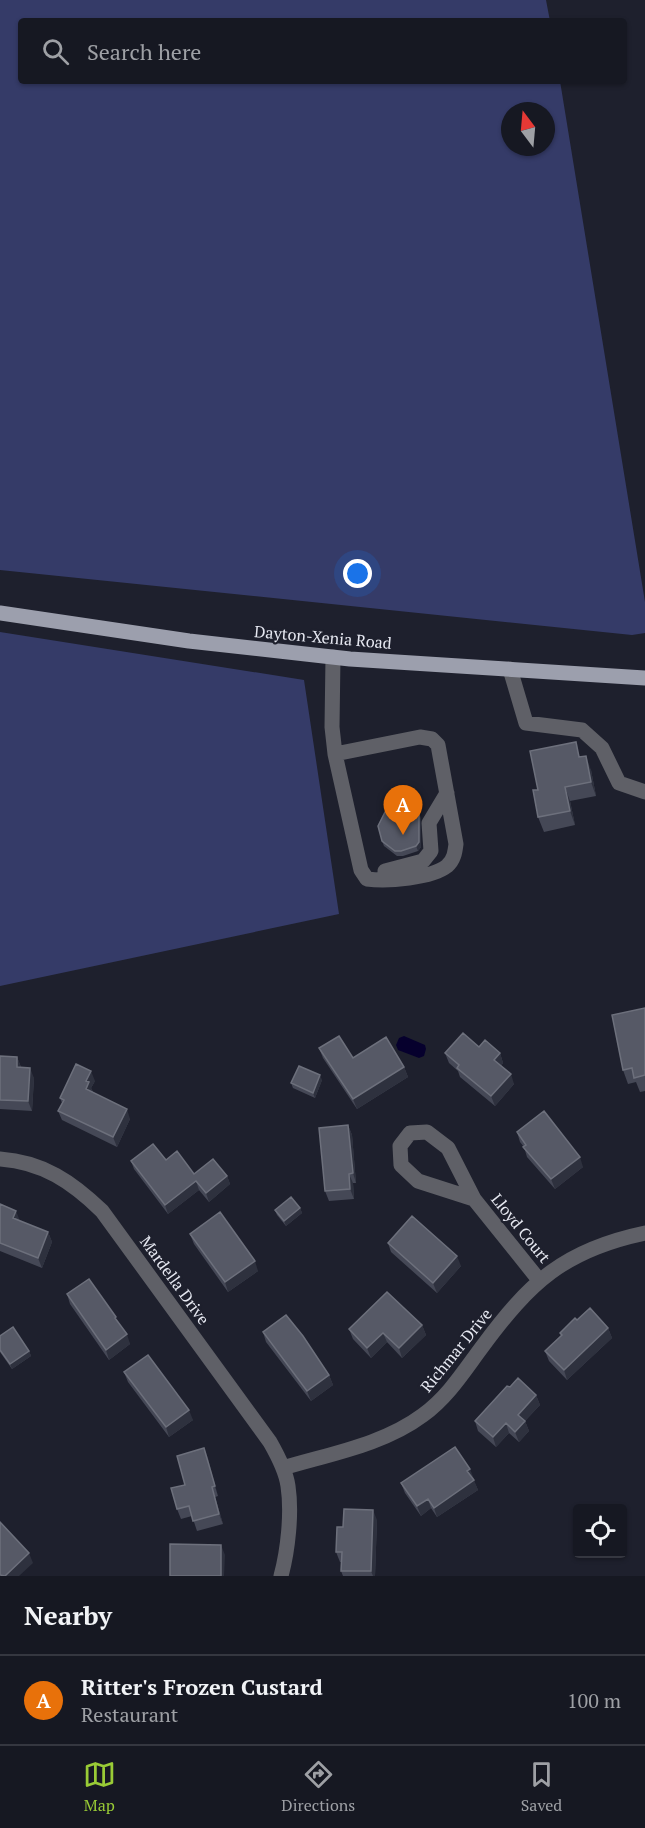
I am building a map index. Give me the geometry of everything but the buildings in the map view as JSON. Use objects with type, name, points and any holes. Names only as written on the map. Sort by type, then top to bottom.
[{"type":"main road","name":"Dayton-Xenia Road","points":[[0,613],[189,642],[333,657],[510,669],[644,682]]},
{"type":"street","points":[[333,657],[334,754],[361,870],[367,879],[382,881],[436,873],[450,864],[455,854],[456,844],[438,746],[432,739],[420,737],[334,754]]},
{"type":"street","points":[[510,669],[526,723],[582,730],[602,748],[619,783],[645,792]]},
{"type":"street","points":[[361,870],[376,873],[423,861],[431,851],[429,823],[447,793]]},
{"type":"street","name":"Lloyd Court","points":[[474,1199],[418,1181],[401,1165],[400,1146],[410,1133],[427,1132],[448,1148],[474,1199],[539,1280]]},
{"type":"street","name":"Mardella Drive","points":[[0,1159],[26,1163],[60,1177],[80,1190],[102,1211],[270,1442],[283,1468]]},
{"type":"street","name":"Richmar Drive","points":[[283,1468],[380,1439],[402,1429],[422,1416],[451,1389],[501,1321],[539,1280],[573,1256],[608,1242],[645,1233]]},
{"type":"street","points":[[281,1576],[287,1548],[288,1527],[288,1486],[283,1468]]},
{"type":"shaded area","points":[[0,0],[546,0],[549,18],[18,18],[18,84],[560,84],[645,602],[645,633],[632,635],[0,570]]},
{"type":"shaded area","points":[[0,632],[304,680],[339,914],[0,986]]},
{"type":"shaded area","points":[[404,1036],[425,1045],[424,1056],[419,1058],[398,1050],[396,1045],[399,1038]]},
{"type":"place","name":"Ritter's Frozen Custard","points":[[403,835]]}]
